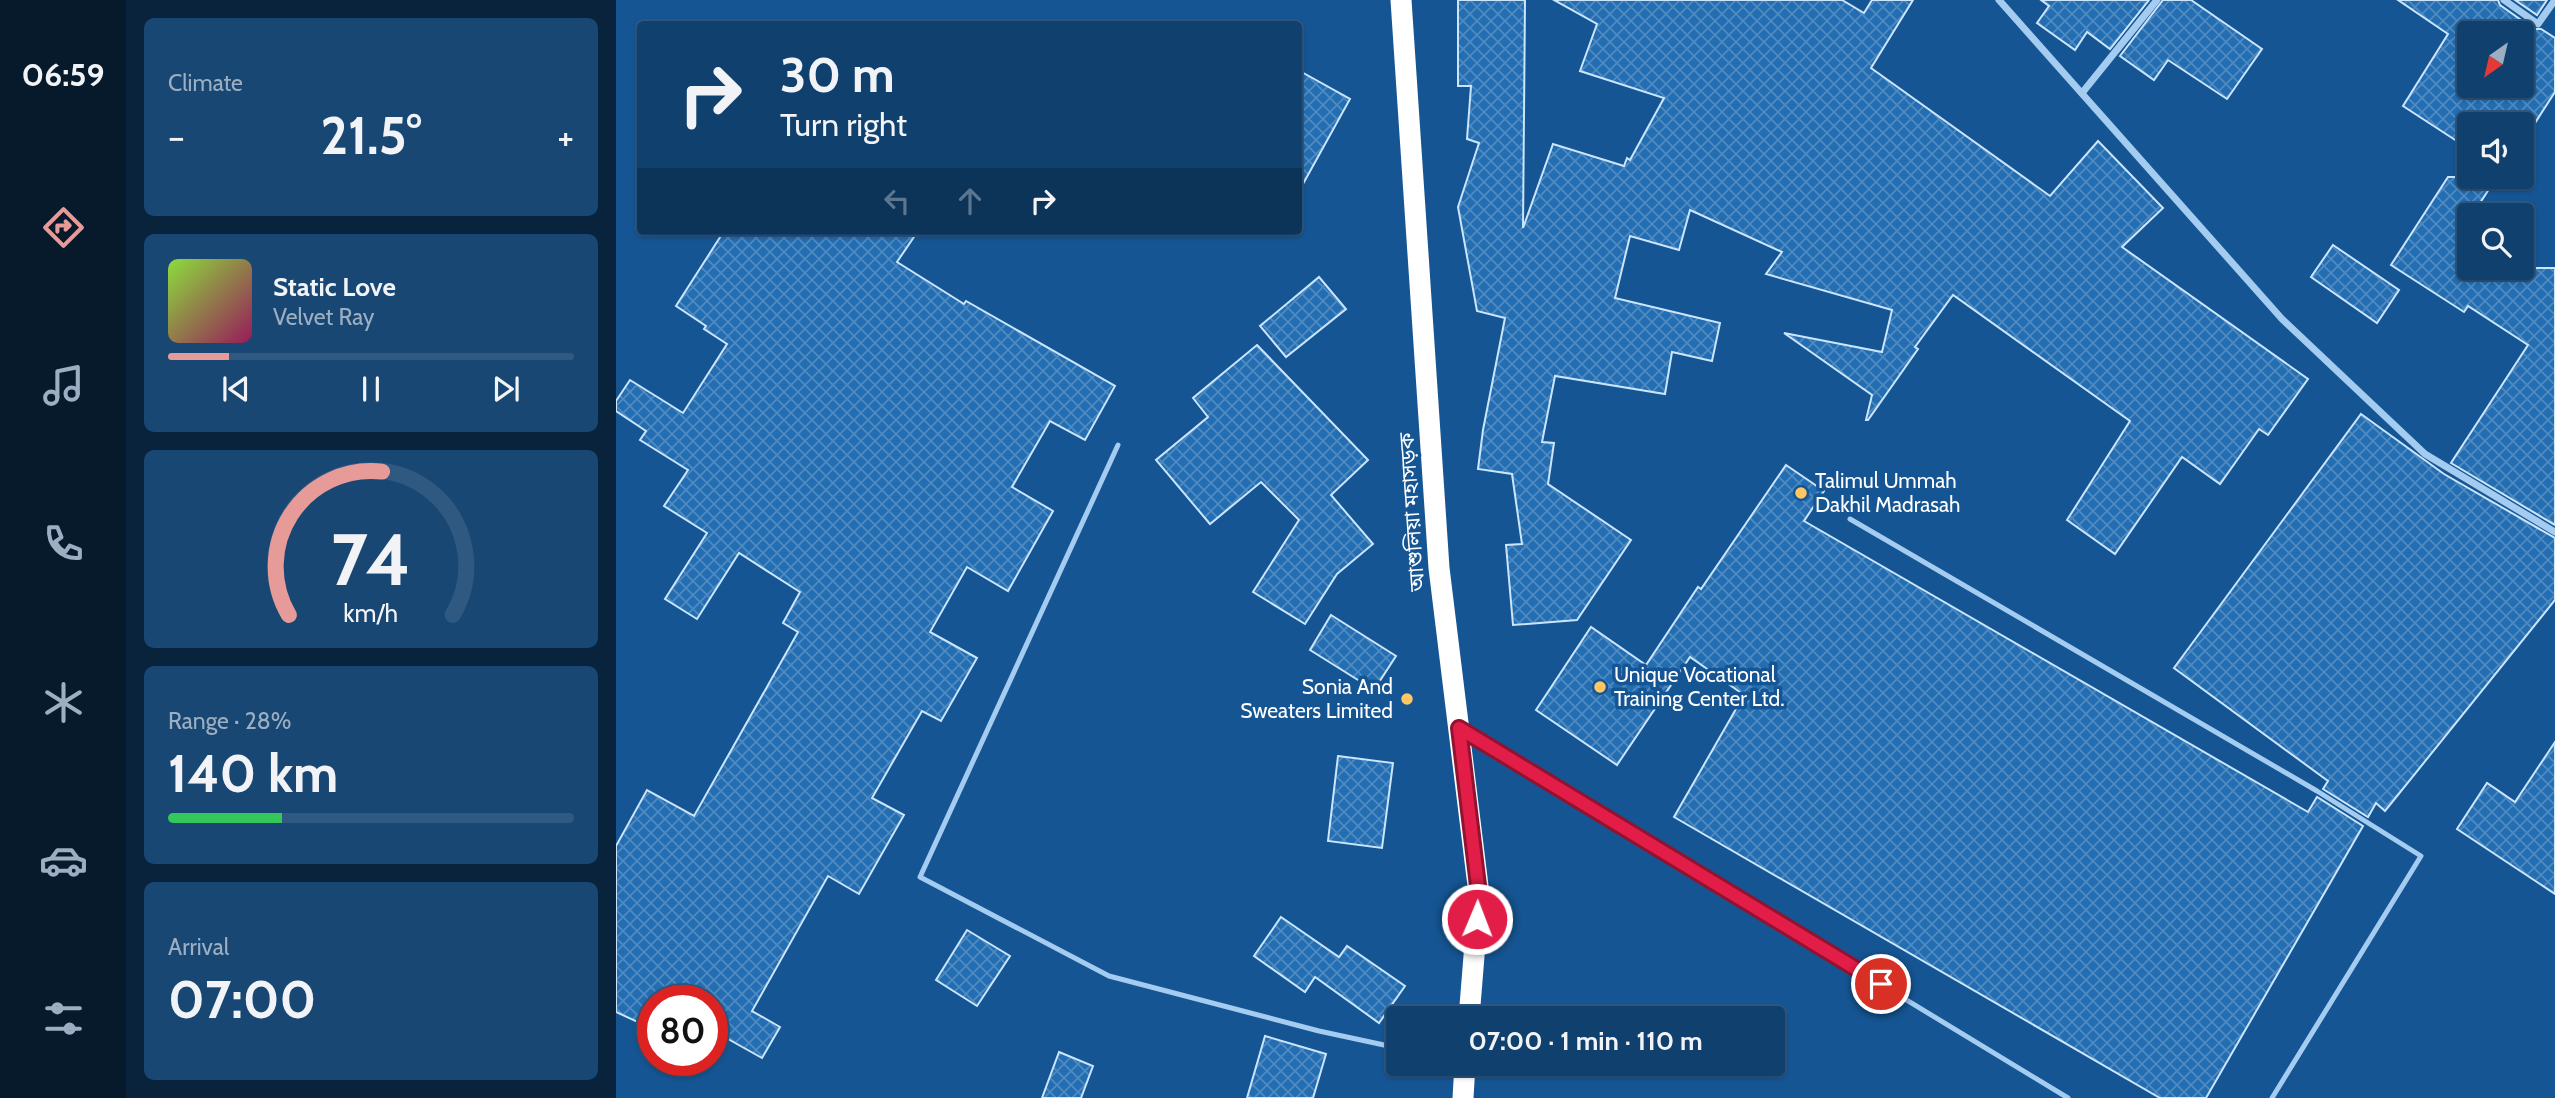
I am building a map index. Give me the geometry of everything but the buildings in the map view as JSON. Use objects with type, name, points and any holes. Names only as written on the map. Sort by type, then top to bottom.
[{"type":"highway","name":"আশুলিয়া মহাসড়ক","points":[[1401,0],[1440,568],[1479,894],[1470,1006]]},
{"type":"highway","points":[[1462,1098],[1464,1076]]},
{"type":"street","points":[[2000,0],[2283,319],[2425,454],[2555,533]]},
{"type":"street","points":[[2082,93],[2157,0]]},
{"type":"street","points":[[2504,0],[2538,24],[2555,0]]},
{"type":"lane","points":[[1118,445],[920,877],[1109,976],[1319,1031],[1386,1045]]},
{"type":"lane","points":[[1850,519],[2317,791],[2421,856],[2272,1098]]},
{"type":"lane","points":[[1459,728],[2068,1098]]},
{"type":"place","name":"Talimul Ummah Dakhil Madrasah","points":[[1801,493]]},
{"type":"place","name":"Unique Vocational Training Center Ltd.","points":[[1600,687]]},
{"type":"place","name":"Sonia And Sweaters Limited","points":[[1407,699]]},
{"type":"route","points":[[1477,919],[1479,894],[1459,728],[1881,984]]}]
